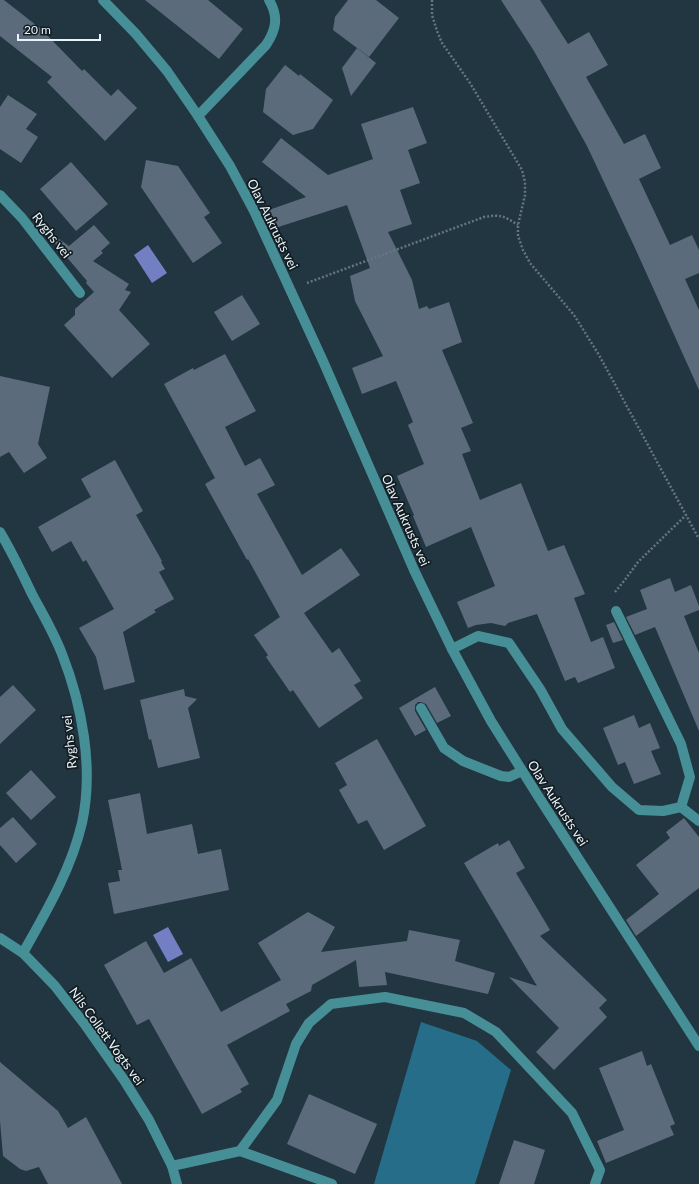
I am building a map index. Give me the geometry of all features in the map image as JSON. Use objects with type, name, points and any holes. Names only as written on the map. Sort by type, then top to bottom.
[{"type":"street","name":"Olav Aukrusts vei","points":[[103,0],[136,34],[167,71],[230,166],[254,211],[323,361],[414,570],[452,649],[491,721],[522,771],[699,1046]]},
{"type":"street","points":[[198,116],[266,45],[272,36],[275,27],[275,16],[269,0]]},
{"type":"street","name":"Ryghs vei","points":[[0,195],[22,218],[80,293]]},
{"type":"street","name":"Ryghs vei","points":[[0,532],[62,652],[73,685],[81,717],[86,759],[86,794],[82,824],[70,860],[52,902],[23,953]]},
{"type":"street","points":[[616,611],[680,744],[690,777],[681,807]]},
{"type":"street","points":[[452,649],[478,636],[509,643],[540,689],[562,729],[612,788],[638,810],[663,811],[681,807],[699,820]]},
{"type":"street","points":[[421,708],[444,748],[463,761],[501,776],[509,777],[522,771]]},
{"type":"street","name":"Nils Collett Vogts vei","points":[[0,938],[23,953],[55,986],[86,1026],[124,1080],[149,1120],[172,1166],[177,1184]]},
{"type":"street","points":[[240,1151],[277,1100],[296,1044],[308,1023],[331,1004],[385,998],[464,1013],[496,1032],[572,1113],[600,1170],[595,1184]]},
{"type":"street","points":[[172,1166],[240,1151],[332,1184]]},
{"type":"path","points":[[432,0],[432,15],[442,43],[470,83],[522,170],[525,182],[525,195],[518,225],[518,236],[523,250],[530,263],[574,316],[599,355],[699,539]]},
{"type":"path","points":[[290,290],[484,217],[507,217],[518,225]]},
{"type":"path","points":[[616,611],[613,601],[615,591],[624,582],[638,562],[686,515]]},
{"type":"shaded area","points":[[148,245],[167,273],[152,283],[134,255]]},
{"type":"shaded area","points":[[168,927],[183,954],[168,962],[153,935]]},
{"type":"shaded area","points":[[421,1022],[477,1041],[511,1070],[475,1184],[374,1184]]},
{"type":"building","points":[[0,0],[4,0],[41,29],[82,71],[84,69],[111,96],[118,89],[137,108],[105,141],[47,82],[52,77],[0,36]]},
{"type":"building","points":[[145,0],[208,0],[243,29],[219,59]]},
{"type":"building","points":[[348,0],[376,0],[399,18],[369,57],[333,30],[335,17]]},
{"type":"building","points":[[501,0],[540,0],[568,44],[589,32],[608,65],[586,77],[624,144],[645,134],[661,168],[639,179],[670,245],[692,235],[699,250],[699,273],[685,279],[699,310],[699,390],[587,146],[534,51]]},
{"type":"building","points":[[357,48],[376,63],[351,96],[342,68]]},
{"type":"building","points":[[285,65],[299,76],[300,74],[333,100],[313,129],[293,135],[263,112],[266,89]]},
{"type":"building","points":[[8,95],[37,114],[26,129],[38,137],[21,163],[0,149],[0,107]]},
{"type":"building","points":[[413,107],[427,143],[408,150],[420,183],[400,190],[412,224],[388,232],[412,280],[419,309],[427,306],[429,309],[449,302],[462,342],[442,350],[473,423],[461,428],[471,451],[462,454],[480,500],[521,483],[548,551],[564,545],[585,594],[574,598],[591,642],[603,637],[615,668],[578,683],[575,677],[565,681],[537,614],[508,623],[505,626],[491,623],[476,625],[468,628],[457,602],[495,586],[471,527],[426,547],[397,476],[424,464],[408,425],[413,422],[396,381],[362,394],[352,368],[383,356],[355,301],[350,276],[370,268],[347,205],[272,229],[266,211],[306,197],[262,162],[281,138],[328,175],[373,159],[361,124]]},
{"type":"building","points":[[146,160],[178,166],[210,213],[204,217],[222,243],[193,263],[141,187]]},
{"type":"building","points":[[71,162],[108,204],[76,231],[40,189]]},
{"type":"building","points":[[94,225],[110,243],[101,251],[103,253],[93,261],[129,284],[125,290],[131,292],[119,310],[150,344],[112,378],[64,325],[75,315],[75,309],[94,292],[86,283],[87,281],[53,241],[56,237],[69,246]]},
{"type":"building","points":[[242,295],[260,324],[232,341],[214,312]]},
{"type":"building","points":[[225,354],[256,411],[225,427],[245,466],[260,458],[275,485],[257,494],[302,575],[341,548],[360,575],[304,613],[332,653],[339,648],[361,681],[354,685],[363,698],[319,728],[293,690],[290,692],[266,657],[268,655],[254,635],[280,617],[205,484],[215,478],[164,384],[193,368],[194,370]]},
{"type":"building","points":[[0,376],[50,387],[38,444],[47,458],[24,473],[9,452],[0,457]]},
{"type":"building","points":[[115,460],[143,511],[136,515],[162,561],[161,562],[165,569],[159,572],[174,599],[154,610],[156,612],[123,632],[135,682],[104,690],[96,657],[79,628],[114,609],[86,560],[83,562],[71,541],[52,552],[38,527],[91,497],[81,479]]},
{"type":"building","points":[[670,578],[675,592],[691,585],[699,606],[699,610],[684,616],[699,653],[699,731],[655,627],[635,635],[626,617],[647,609],[640,590]]},
{"type":"building","points":[[614,622],[623,640],[613,643],[606,625]]},
{"type":"building","points":[[13,685],[36,710],[0,744],[0,697]]},
{"type":"building","points":[[435,687],[451,716],[437,723],[426,704],[418,702],[415,705],[415,711],[426,730],[415,736],[399,708]]},
{"type":"building","points":[[184,689],[185,696],[197,699],[188,708],[200,758],[158,768],[151,739],[149,740],[140,700]]},
{"type":"building","points":[[634,715],[639,728],[650,723],[660,748],[651,751],[661,774],[634,784],[625,762],[618,765],[603,728]]},
{"type":"building","points":[[377,739],[426,826],[384,850],[367,820],[358,824],[339,790],[347,785],[335,763]]},
{"type":"building","points":[[31,770],[56,797],[31,820],[6,793]]},
{"type":"building","points":[[140,793],[147,834],[192,824],[198,854],[221,849],[229,890],[114,914],[108,883],[120,881],[118,870],[122,870],[108,800]]},
{"type":"building","points":[[13,817],[37,844],[16,863],[0,845],[0,828]]},
{"type":"building","points":[[684,818],[699,837],[699,888],[636,936],[626,920],[659,894],[636,865],[670,838],[666,832]]},
{"type":"building","points":[[509,840],[525,868],[516,873],[550,930],[540,936],[607,1000],[599,1008],[607,1017],[554,1070],[536,1052],[559,1028],[509,977],[537,986],[464,863],[498,843],[499,846]]},
{"type":"building","points":[[308,912],[335,927],[321,952],[407,941],[409,930],[460,940],[455,961],[495,973],[488,994],[385,972],[387,985],[359,987],[356,960],[312,985],[311,991],[286,1004],[290,1011],[227,1045],[249,1084],[240,1089],[242,1092],[202,1114],[149,1019],[137,1025],[104,965],[146,941],[164,973],[191,958],[221,1012],[281,980],[258,943]]},
{"type":"building","points":[[642,1051],[647,1066],[651,1064],[675,1124],[670,1126],[674,1135],[606,1163],[597,1141],[624,1130],[599,1068]]},
{"type":"building","points":[[0,1062],[58,1111],[68,1128],[86,1117],[122,1184],[48,1184],[39,1167],[26,1171],[20,1169],[3,1156],[0,1121]]},
{"type":"building","points":[[309,1094],[377,1124],[355,1174],[287,1144]]},
{"type":"building","points":[[514,1140],[545,1150],[534,1184],[499,1184]]}]
